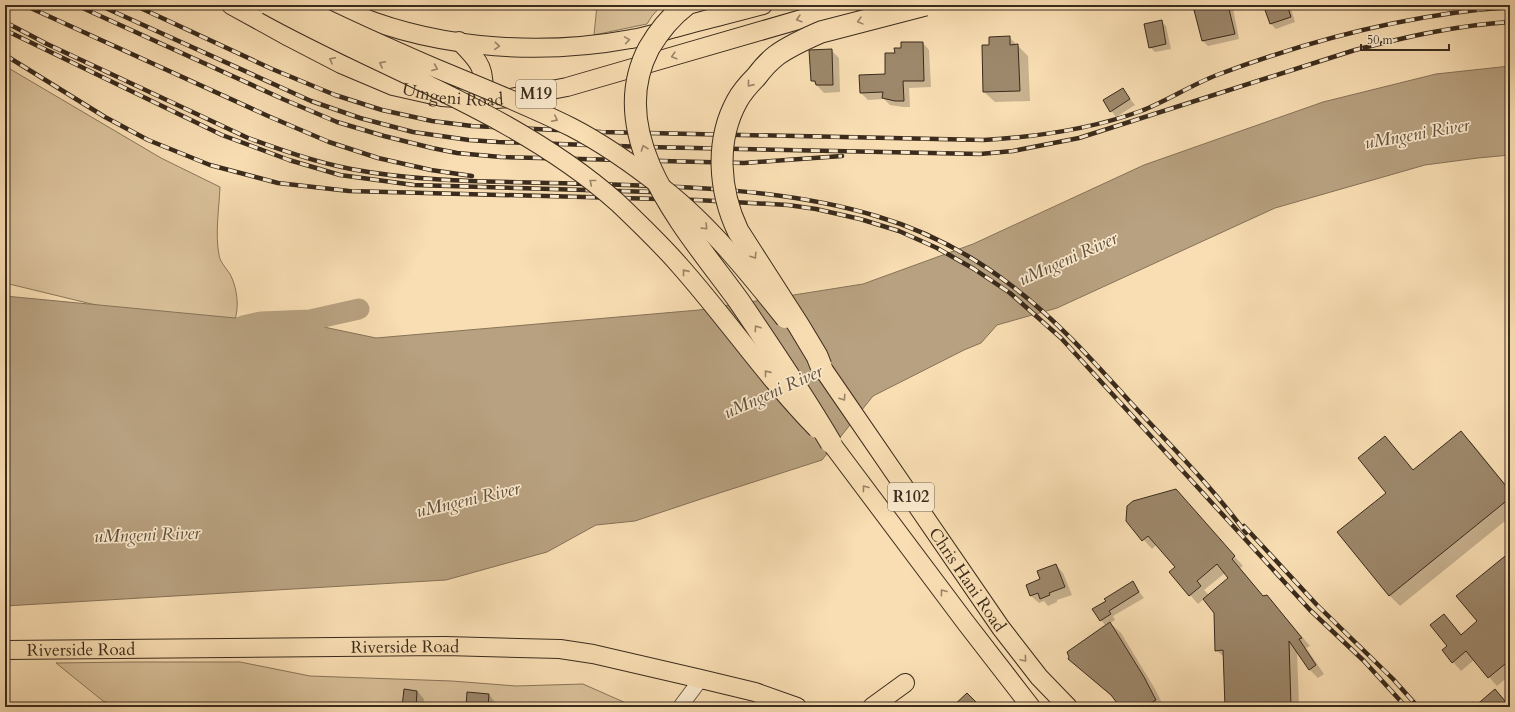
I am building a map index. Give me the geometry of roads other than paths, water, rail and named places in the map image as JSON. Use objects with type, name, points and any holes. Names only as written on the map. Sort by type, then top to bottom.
[{"type":"highway","points":[[686,5],[678,11],[661,29],[644,58],[636,89],[635,116],[637,129],[654,174],[667,199],[795,385],[831,444]]},
{"type":"highway","points":[[821,366],[806,336],[738,231],[732,218],[725,194],[723,174],[722,158],[726,135],[733,111],[741,96],[761,70],[784,50],[821,32],[925,5]]},
{"type":"main road","name":"Umgeni Road","points":[[231,5],[288,37],[341,64],[393,86],[442,97],[483,100],[510,98],[566,87],[850,5]]},
{"type":"main road","name":"Chris Hani Road","points":[[267,5],[359,53],[506,126],[550,152],[584,176],[617,203],[680,266],[791,402],[831,444],[1028,705]]},
{"type":"main road","name":"Chris Hani Road","points":[[298,5],[357,34],[516,101],[585,135],[665,190],[705,226],[758,285],[821,366],[1001,628],[1039,677],[1068,707]]},
{"type":"main road","points":[[334,5],[373,22],[400,30],[459,42],[520,48],[585,46],[632,39],[763,5]]},
{"type":"main road","points":[[459,42],[472,54],[481,68],[484,76],[483,100]]},
{"type":"main road","name":"Riverside Road","points":[[5,650],[445,646],[560,649],[593,654],[755,692],[797,707]]},
{"type":"main road","points":[[872,707],[905,683]]},
{"type":"street","points":[[680,707],[701,679]]},
{"type":"water","name":"uMngeni River","points":[[1510,66],[1510,155],[1425,165],[1275,208],[1057,308],[997,325],[981,343],[964,350],[873,396],[822,460],[635,521],[596,525],[547,552],[446,580],[5,606],[5,296],[319,326],[376,338],[699,310],[863,284],[973,244],[1144,165],[1323,102],[1436,74]]},
{"type":"waterway","points":[[243,326],[261,322],[310,320],[359,309]]},
{"type":"railway","points":[[24,5],[268,116],[329,142],[378,158],[431,170],[472,176]]},
{"type":"railway","points":[[76,5],[337,122],[384,136],[457,153],[501,157],[744,163],[842,156]]},
{"type":"railway","points":[[99,5],[311,101],[360,118],[413,132],[469,140],[498,142],[647,147],[980,154],[1013,151],[1079,138],[1374,45],[1452,29],[1510,22]]},
{"type":"railway","points":[[134,5],[272,69],[335,95],[382,110],[432,121],[472,126],[601,132],[984,140],[1024,137],[1103,123],[1151,107],[1198,83],[1252,62],[1361,30],[1398,22],[1473,10],[1510,7]]},
{"type":"railway","points":[[5,22],[47,44],[248,138],[324,163],[380,174],[440,180],[660,186],[771,195],[842,207],[912,228],[930,236],[981,264],[1029,299],[1045,313],[1090,358],[1191,468],[1246,533]]},
{"type":"railway","points":[[5,30],[222,135],[289,160],[340,175],[414,185],[653,192]]},
{"type":"railway","points":[[5,55],[105,117],[148,140],[210,165],[278,183],[349,191],[697,200],[788,205],[816,209],[860,219],[899,231],[937,248],[974,269],[1010,293],[1061,338],[1310,610],[1364,661],[1406,707]]},
{"type":"railway","points":[[1244,526],[1317,605],[1393,679],[1418,707]]}]
